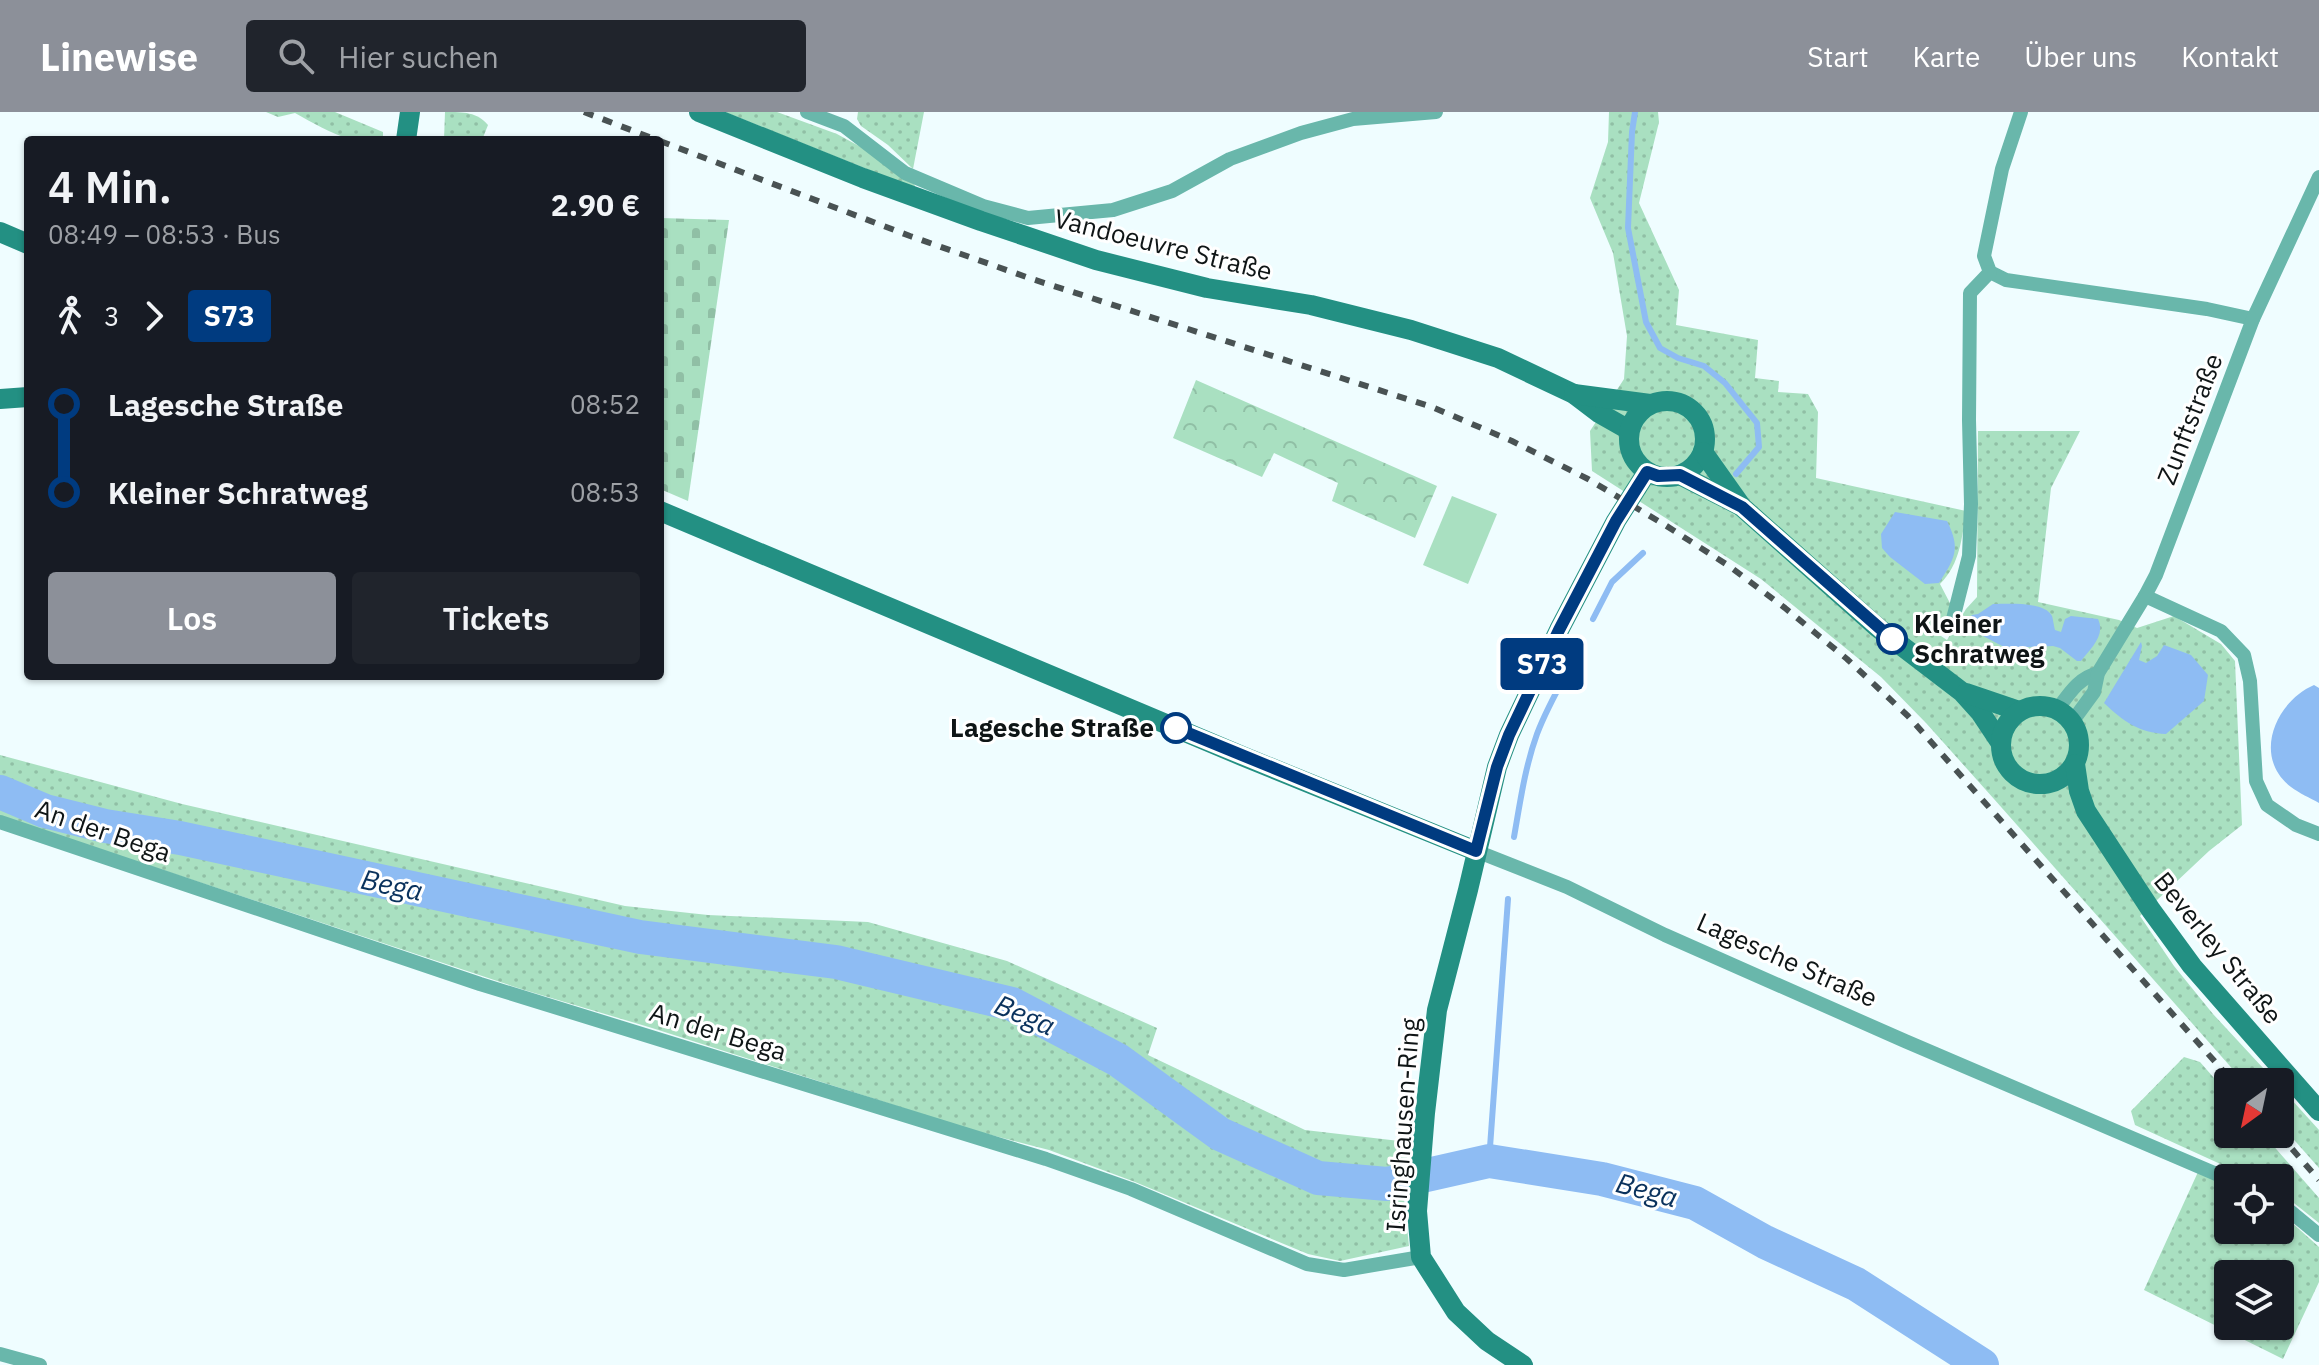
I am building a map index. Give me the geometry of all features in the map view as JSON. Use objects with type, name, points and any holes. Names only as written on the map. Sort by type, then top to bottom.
[{"type":"street","points":[[407,136],[410,112]]},
{"type":"street","name":"Vandoeuvre Straße","points":[[699,112],[863,178],[1096,260],[1207,288],[1311,305],[1411,330],[1498,358],[1574,394],[1629,430]]},
{"type":"street","points":[[807,112],[844,126],[905,173],[983,206],[1028,218],[1113,210],[1172,191],[1230,159],[1301,133],[1353,119],[1436,112]]},
{"type":"street","points":[[2021,112],[2002,169],[1984,256],[1990,272],[2006,280],[2207,309],[2253,319]]},
{"type":"street","name":"Zunftstraße","points":[[2064,716],[2094,692],[2098,673],[2156,575],[2253,319],[2319,177]]},
{"type":"street","points":[[0,232],[24,242]]},
{"type":"street","points":[[1953,619],[1969,556],[1970,293],[1990,272]]},
{"type":"street","name":"Vandoeuvre Straße","points":[[1574,394],[1650,404]]},
{"type":"street","points":[[0,399],[24,397]]},
{"type":"street","points":[[1680,475],[1698,462],[1703,452],[1704,429],[1693,410],[1672,400],[1660,400],[1636,415],[1629,430],[1629,449],[1633,458],[1647,472],[1658,476],[1680,475],[1742,507]]},
{"type":"street","points":[[1703,452],[1742,507],[1877,627],[1962,692],[2000,742]]},
{"type":"street","points":[[1476,851],[1497,767],[1509,735],[1616,521],[1647,472]]},
{"type":"street","name":"Lagesche Straße","points":[[664,513],[1228,750],[1567,887],[1665,935],[2214,1173]]},
{"type":"street","points":[[2145,596],[2221,631],[2244,655],[2250,681],[2256,781],[2267,805],[2296,825],[2319,834]]},
{"type":"street","points":[[1962,692],[2019,711]]},
{"type":"street","points":[[2075,764],[2056,782],[2044,785],[2021,780],[2012,774],[2001,753],[2003,730],[2019,711],[2038,706],[2064,716],[2077,732],[2079,743],[2075,764],[2086,811]]},
{"type":"street","points":[[2044,785],[2086,811]]},
{"type":"street","name":"Beverley Straße","points":[[2086,811],[2119,865],[2192,966],[2319,1111]]},
{"type":"street","name":"An der Bega","points":[[0,822],[480,984],[1046,1159],[1131,1189],[1307,1264],[1344,1270],[1421,1257]]},
{"type":"street","name":"Isringhausen-Ring","points":[[1476,851],[1437,1010],[1417,1211],[1421,1257],[1456,1312],[1487,1341],[1523,1365]]},
{"type":"street","points":[[2294,1214],[2319,1235]]},
{"type":"street","points":[[0,1354],[40,1365]]},
{"type":"green space","points":[[266,112],[335,112],[383,132],[383,136],[342,136],[295,113],[278,117]]},
{"type":"green space","points":[[445,112],[470,114],[488,125],[484,136],[444,136]]},
{"type":"green space","points":[[725,112],[777,112],[837,134],[868,151],[915,185],[914,188]]},
{"type":"green space","points":[[858,112],[924,112],[913,169],[888,145],[861,126],[857,119]]},
{"type":"green space","points":[[1609,112],[1658,112],[1659,122],[1639,203],[1679,290],[1676,325],[1758,340],[1755,378],[1779,381],[1778,392],[1808,394],[1818,412],[1816,478],[1966,511],[1956,559],[1940,584],[1952,607],[1938,634],[1947,640],[1977,597],[1978,431],[2080,431],[2051,488],[2038,602],[2119,620],[2137,628],[2174,616],[2221,644],[2235,661],[2242,825],[2209,851],[2140,916],[2174,966],[2263,1068],[2232,1068],[1926,723],[1881,677],[1761,579],[1592,471],[1590,431],[1624,379],[1627,336],[1613,253],[1590,198],[1608,142]]},
{"type":"green space","points":[[664,218],[729,220],[688,501],[664,491]]},
{"type":"green space","points":[[1196,380],[1437,486],[1415,538],[1332,501],[1338,483],[1274,453],[1262,477],[1173,438]]},
{"type":"green space","points":[[1452,496],[1497,514],[1468,584],[1423,565]]},
{"type":"green space","points":[[0,755],[182,804],[625,906],[708,915],[868,922],[1007,961],[1157,1028],[1148,1055],[1305,1130],[1408,1142],[1404,1199],[1409,1246],[1340,1261],[1308,1254],[1049,1150],[972,1130],[521,989],[0,816]]},
{"type":"green space","points":[[2184,1057],[2200,1062],[2214,1078],[2214,1148],[2275,1148],[2289,1164],[2220,1164],[2135,1125],[2131,1111]]},
{"type":"green space","points":[[2294,1102],[2319,1130],[2319,1168],[2294,1140]]},
{"type":"green space","points":[[2294,1169],[2319,1198],[2319,1223],[2294,1203]]},
{"type":"green space","points":[[2198,1172],[2214,1178],[2214,1244],[2294,1244],[2294,1225],[2319,1247],[2319,1282],[2294,1335],[2294,1260],[2214,1260],[2214,1325],[2144,1290]]},
{"type":"green space","points":[[2245,1340],[2292,1340],[2283,1359]]},
{"type":"water","points":[[1895,512],[1947,521],[1955,546],[1949,567],[1939,583],[1925,584],[1882,548],[1881,534]]},
{"type":"water","points":[[1993,604],[2025,604],[2042,608],[2052,616],[2055,630],[2061,632],[2065,619],[2071,616],[2098,619],[2099,637],[2081,661],[2053,646],[2006,648],[1964,626],[1972,615]]},
{"type":"water","points":[[2141,642],[2139,660],[2146,663],[2157,656],[2164,645],[2191,655],[2208,675],[2204,701],[2166,734],[2132,725],[2104,703]]},
{"type":"water","points":[[2314,685],[2319,688],[2319,803],[2291,787],[2279,775],[2271,746],[2273,731],[2288,704]]},
{"type":"waterway","points":[[1635,112],[1628,228],[1646,322],[1660,348],[1678,358],[1704,366],[1725,383],[1757,423],[1759,447],[1736,474]]},
{"type":"waterway","points":[[1593,619],[1612,582],[1643,553]]},
{"type":"waterway","points":[[1514,837],[1526,772],[1537,734],[1576,656]]},
{"type":"waterway","name":"Bega","points":[[0,792],[45,811],[105,826],[180,838],[640,937],[836,962],[1012,1004],[1118,1060],[1220,1134],[1318,1178],[1387,1184],[1489,1161],[1602,1179],[1695,1203],[1765,1242],[1856,1284],[1982,1365]]},
{"type":"waterway","points":[[1489,1161],[1508,899]]},
{"type":"railway","points":[[584,112],[647,136]]},
{"type":"railway","points":[[664,143],[1032,279],[1432,407],[1512,441],[1588,479],[1729,566],[1847,659],[1908,716],[2221,1068]]},
{"type":"railway","points":[[2291,1148],[2319,1180]]},
{"type":"bus line","name":"S73","points":[[1176,728],[1476,851],[1497,767],[1509,735],[1616,521],[1647,472],[1658,476],[1680,475],[1742,507],[1892,639]]},
{"type":"place","name":"Kleiner Schratweg","points":[[1892,639]]},
{"type":"place","name":"Lagesche Straße","points":[[1176,728]]}]
